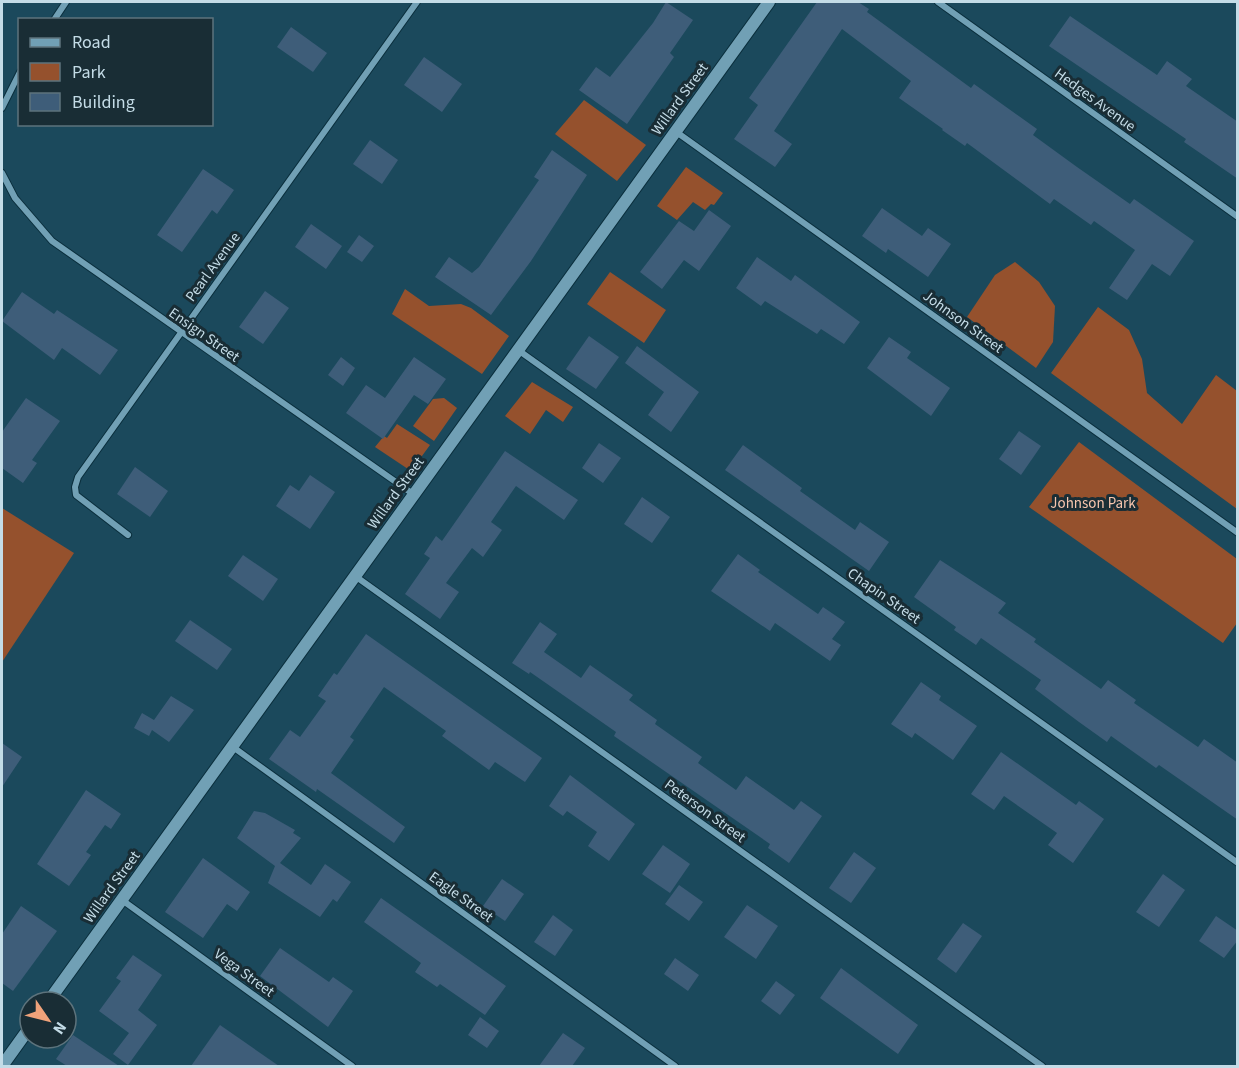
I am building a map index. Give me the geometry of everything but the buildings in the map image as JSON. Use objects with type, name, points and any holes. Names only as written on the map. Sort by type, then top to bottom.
[{"type":"street","points":[[55,18],[66,2]]},
{"type":"street","name":"Pearl Avenue","points":[[128,536],[76,495],[75,487],[78,477],[417,2]]},
{"type":"street","name":"Willard Street","points":[[57,990],[769,2]]},
{"type":"street","name":"Hedges Avenue","points":[[938,2],[1238,217]]},
{"type":"street","points":[[2,108],[18,76]]},
{"type":"street","name":"Johnson Street","points":[[675,131],[1238,533]]},
{"type":"street","name":"Ensign Street","points":[[2,173],[15,198],[51,241],[413,494]]},
{"type":"street","name":"Chapin Street","points":[[518,350],[1238,863]]},
{"type":"street","name":"Peterson Street","points":[[355,575],[1042,1066]]},
{"type":"street","name":"Eagle Street","points":[[232,746],[675,1066]]},
{"type":"street","name":"Vega Street","points":[[122,900],[352,1066]]},
{"type":"street","points":[[2,1066],[18,1044]]},
{"type":"green space","points":[[584,100],[646,145],[617,181],[555,134]]},
{"type":"green space","points":[[686,167],[723,193],[714,205],[711,204],[705,210],[693,202],[677,220],[657,206]]},
{"type":"green space","points":[[1015,262],[1039,282],[1055,306],[1053,342],[1036,368],[967,317],[995,275]]},
{"type":"green space","points":[[610,272],[666,310],[644,343],[587,304]]},
{"type":"green space","points":[[405,289],[429,306],[461,304],[471,308],[509,336],[482,374],[392,314]]},
{"type":"green space","points":[[1098,307],[1129,330],[1142,359],[1147,393],[1182,424],[1216,375],[1237,391],[1237,509],[1051,373]]},
{"type":"green space","points":[[532,382],[573,407],[563,422],[546,410],[530,434],[505,416]]},
{"type":"green space","points":[[444,398],[457,408],[434,441],[413,426],[433,399]]},
{"type":"green space","points":[[397,424],[430,445],[411,471],[375,447],[384,436],[387,438]]},
{"type":"green space","name":"Johnson Park","points":[[1079,442],[1237,559],[1237,623],[1223,643],[1029,507]]},
{"type":"green space","points":[[2,508],[74,553],[2,662]]}]
